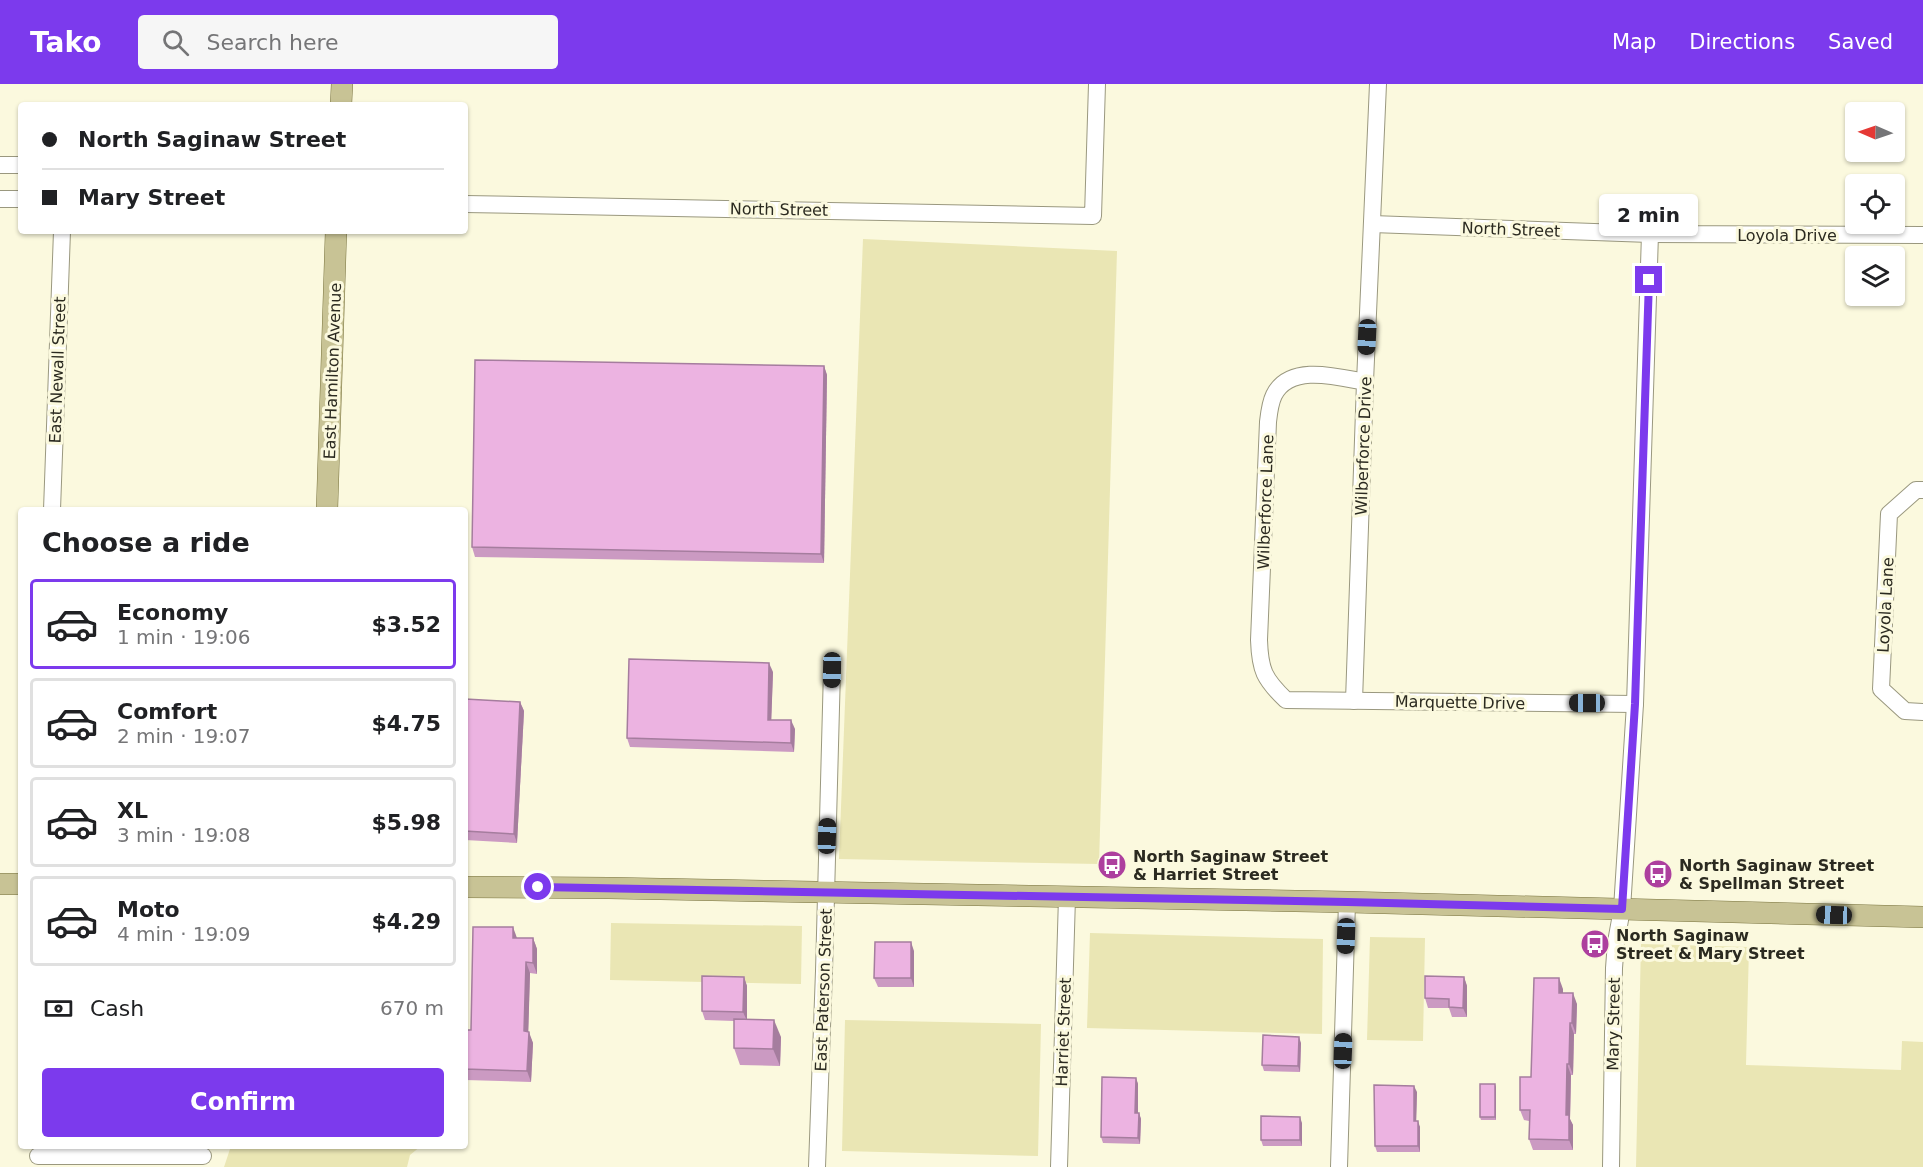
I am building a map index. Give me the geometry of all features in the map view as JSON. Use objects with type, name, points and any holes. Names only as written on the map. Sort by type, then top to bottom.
[{"type":"main road","points":[[341,102],[342,84]]},
{"type":"main road","name":"East Hamilton Avenue","points":[[327,507],[336,234]]},
{"type":"main road","points":[[0,884],[18,884]]},
{"type":"main road","points":[[468,888],[825,891],[1923,917]]},
{"type":"street","name":"North Street","points":[[468,204],[1093,216],[1097,84]]},
{"type":"street","name":"Wilberforce Drive","points":[[1354,701],[1378,84]]},
{"type":"street","points":[[0,165],[18,165]]},
{"type":"street","points":[[0,199],[18,199]]},
{"type":"street","name":"North Street","points":[[1372,224],[1650,234]]},
{"type":"street","name":"East Newall Street","points":[[52,507],[62,234]]},
{"type":"street","name":"Loyola Drive","points":[[1650,234],[1923,235]]},
{"type":"street","name":"Mary Street","points":[[1611,1167],[1614,968],[1622,909],[1635,704],[1650,234]]},
{"type":"street","name":"Wilberforce Lane","points":[[1286,700],[1266,679],[1261,668],[1260,657],[1268,422],[1272,399],[1281,384],[1303,376],[1318,374],[1365,382]]},
{"type":"street","name":"Loyola Lane","points":[[1923,490],[1916,490],[1889,514],[1881,689],[1905,711],[1923,712]]},
{"type":"street","name":"East Paterson Street","points":[[817,1167],[832,670]]},
{"type":"street","name":"Marquette Drive","points":[[1286,700],[1635,704]]},
{"type":"street","name":"Harriet Street","points":[[1059,1167],[1067,897]]},
{"type":"street","points":[[1339,1167],[1347,902]]},
{"type":"street","points":[[38,1156],[203,1156]]},
{"type":"shaded area","points":[[863,239],[1117,251],[1099,864],[839,859]]},
{"type":"shaded area","points":[[611,923],[802,926],[801,984],[610,980]]},
{"type":"shaded area","points":[[1090,933],[1323,939],[1322,1034],[1087,1028]]},
{"type":"shaded area","points":[[1370,937],[1425,938],[1423,1041],[1367,1040]]},
{"type":"shaded area","points":[[1641,944],[1749,947],[1746,1065],[1901,1070],[1902,1041],[1923,1042],[1923,1167],[1636,1167]]},
{"type":"shaded area","points":[[845,1020],[1041,1024],[1038,1156],[842,1151]]},
{"type":"shaded area","points":[[230,1149],[417,1149],[410,1155],[407,1167],[224,1167]]},
{"type":"building","points":[[475,360],[824,366],[821,554],[472,547]]},
{"type":"building","points":[[629,659],[769,663],[768,720],[791,720],[791,743],[627,738]]},
{"type":"building","points":[[468,699],[520,702],[514,834],[468,831]]},
{"type":"building","points":[[473,927],[513,927],[513,938],[533,938],[533,963],[526,962],[524,1031],[529,1032],[527,1071],[468,1069],[468,1030],[471,1030]]},
{"type":"building","points":[[875,942],[911,942],[911,978],[874,978]]},
{"type":"building","points":[[702,976],[744,977],[743,1012],[702,1011]]},
{"type":"building","points":[[1425,976],[1464,977],[1463,1008],[1449,1007],[1449,999],[1425,998]]},
{"type":"building","points":[[1534,978],[1559,978],[1559,993],[1573,993],[1569,1064],[1567,1064],[1566,1115],[1569,1115],[1569,1140],[1529,1139],[1530,1110],[1520,1110],[1520,1077],[1531,1077]]},
{"type":"building","points":[[734,1019],[774,1020],[773,1049],[734,1048]]},
{"type":"building","points":[[1263,1035],[1299,1037],[1298,1066],[1262,1065]]},
{"type":"building","points":[[1102,1077],[1136,1078],[1135,1113],[1139,1113],[1138,1138],[1101,1137]]},
{"type":"building","points":[[1480,1084],[1495,1084],[1495,1117],[1480,1117]]},
{"type":"building","points":[[1374,1085],[1414,1086],[1414,1121],[1418,1121],[1418,1146],[1375,1146]]},
{"type":"building","points":[[1261,1116],[1300,1117],[1300,1140],[1261,1140]]},
{"type":"place","name":"North Saginaw Street & Harriet Street","points":[[1112,865]]},
{"type":"place","name":"North Saginaw Street & Spellman Street","points":[[1658,874]]},
{"type":"place","name":"North Saginaw Street & Mary Street","points":[[1595,944]]},
{"type":"route","points":[[538,887],[825,891],[1622,909],[1635,704],[1649,280]]}]
